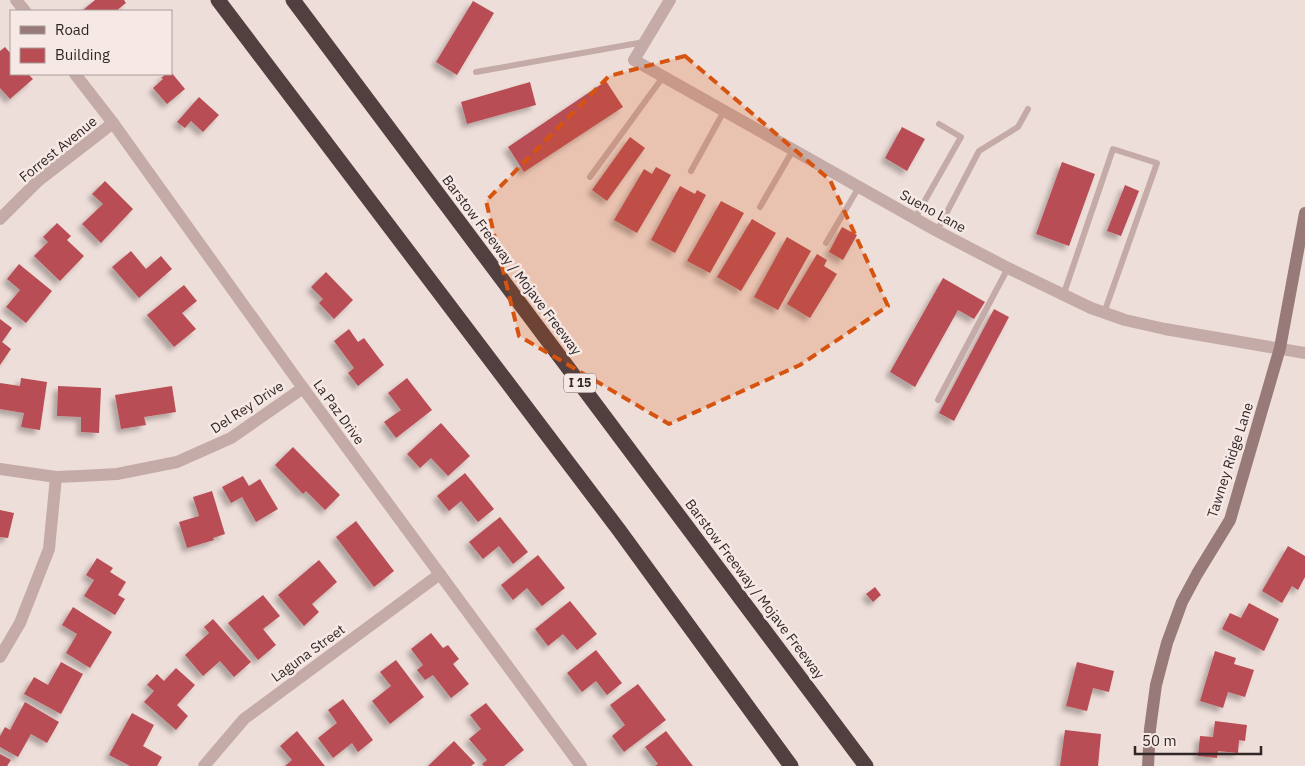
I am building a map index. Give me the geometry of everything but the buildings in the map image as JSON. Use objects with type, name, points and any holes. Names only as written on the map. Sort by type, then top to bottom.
[{"type":"highway","points":[[218,0],[619,530],[790,766]]},
{"type":"highway","name":"Barstow Freeway / Mojave Freeway","points":[[293,0],[866,766]]},
{"type":"street","points":[[16,0],[24,10]]},
{"type":"street","name":"Sueno Lane","points":[[670,0],[634,60],[937,231],[1064,296],[1104,313],[1165,330],[1305,352]]},
{"type":"street","name":"La Paz Drive","points":[[76,75],[113,123],[576,764]]},
{"type":"street","name":"Forrest Avenue","points":[[0,219],[38,181],[113,123]]},
{"type":"street","name":"Tawney Ridge Lane","points":[[1148,766],[1150,729],[1156,685],[1167,644],[1182,602],[1230,520],[1280,348],[1305,213]]},
{"type":"street","name":"Del Rey Drive","points":[[0,469],[56,477],[117,474],[177,462],[231,438],[303,388]]},
{"type":"street","points":[[0,657],[20,623],[49,549],[56,477]]},
{"type":"street","name":"Laguna Street","points":[[204,766],[244,719],[440,574]]},
{"type":"lane","points":[[476,72],[646,42]]},
{"type":"lane","points":[[590,177],[663,77]]},
{"type":"lane","points":[[937,231],[979,151],[1018,127],[1028,109]]},
{"type":"lane","points":[[691,170],[724,111]]},
{"type":"lane","points":[[915,218],[961,137],[939,124]]},
{"type":"lane","points":[[1064,296],[1113,148],[1157,163],[1104,313]]},
{"type":"lane","points":[[760,207],[793,150]]},
{"type":"lane","points":[[826,243],[859,187]]},
{"type":"lane","points":[[938,400],[1008,268]]},
{"type":"highlighted area","points":[[685,56],[830,180],[888,306],[800,365],[669,424],[519,336],[486,201],[609,76]]}]
